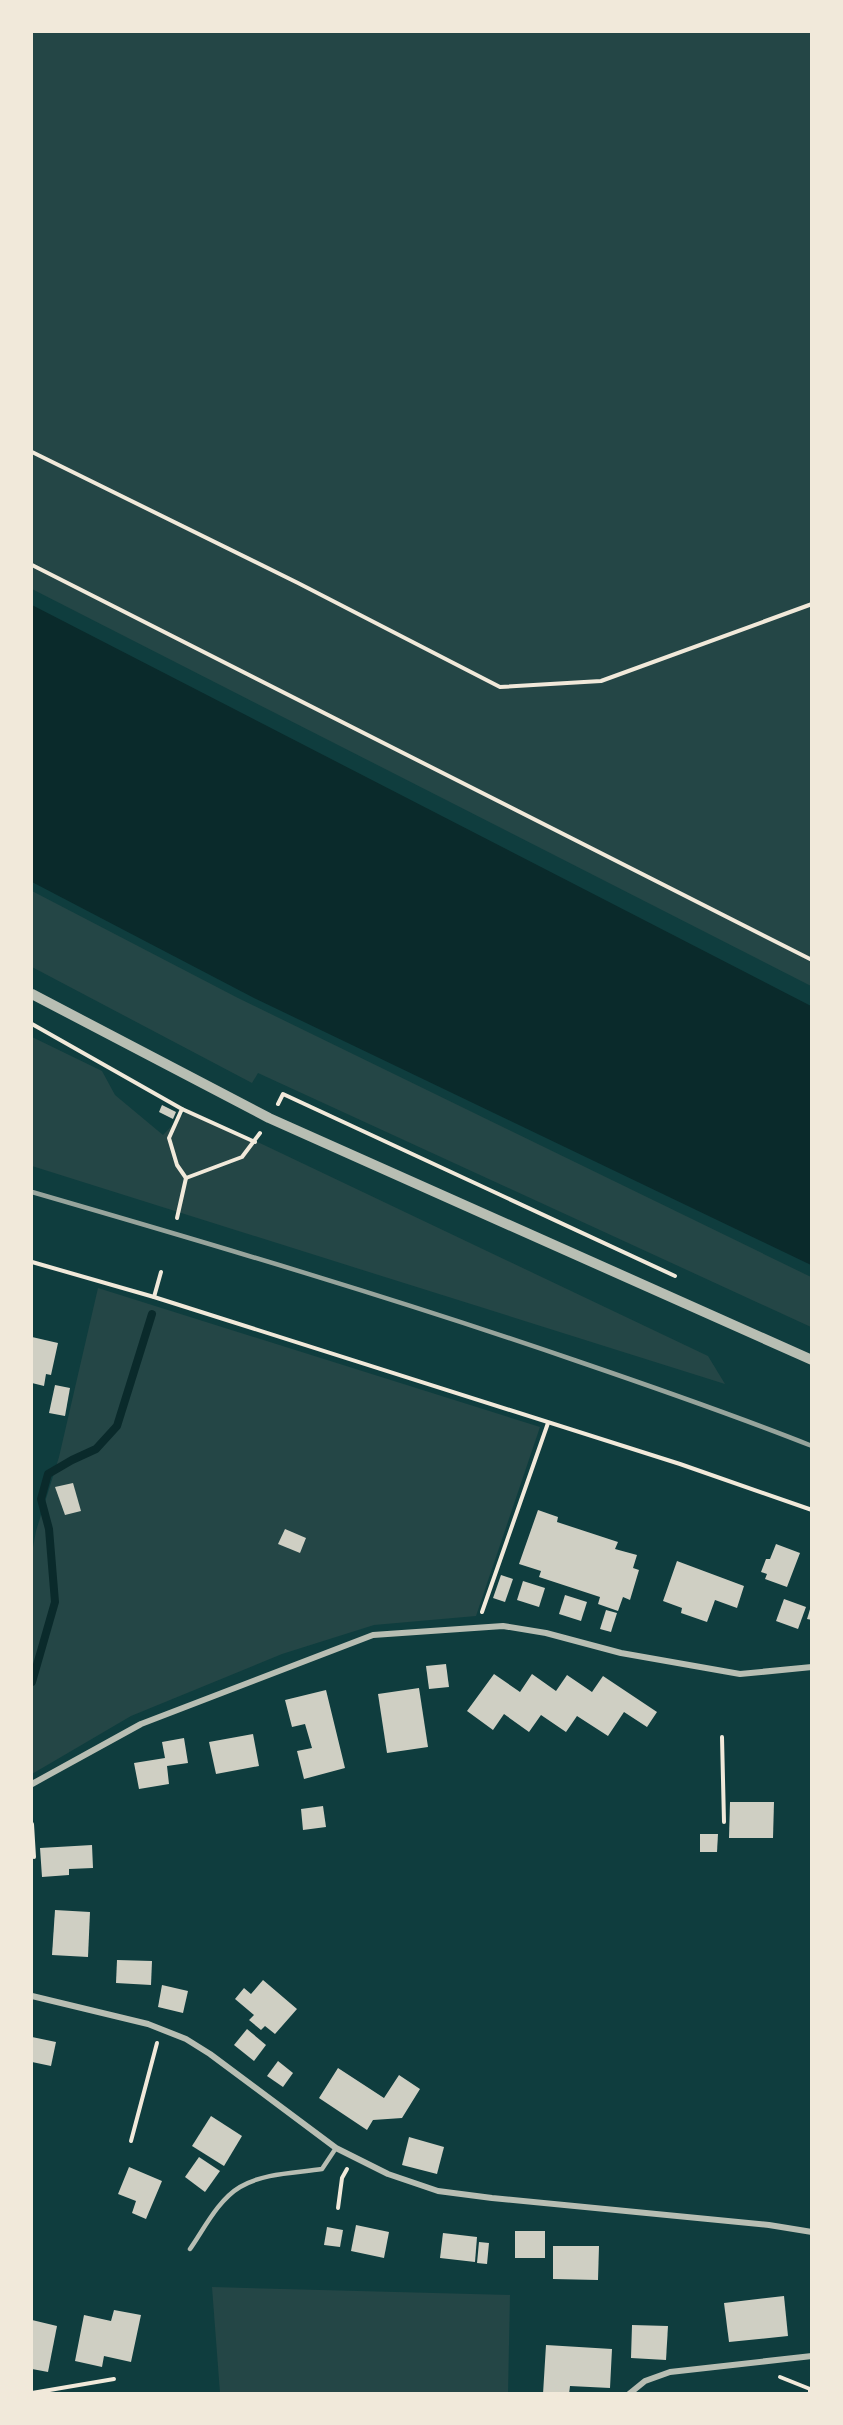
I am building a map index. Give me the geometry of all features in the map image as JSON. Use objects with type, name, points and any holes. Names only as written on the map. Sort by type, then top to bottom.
[{"type":"street","points":[[32,994],[269,1118],[812,1360]]},
{"type":"street","points":[[32,1784],[141,1724],[373,1635],[503,1626],[536,1631],[621,1653],[740,1674],[812,1667]]},
{"type":"street","points":[[32,1996],[148,2024],[186,2039],[210,2054],[336,2148],[388,2174],[438,2191],[769,2225],[812,2232]]},
{"type":"street","points":[[629,2394],[645,2381],[670,2372],[812,2356]]},
{"type":"lane","points":[[190,2249],[220,2206],[239,2188],[254,2181],[322,2169],[336,2148]]},
{"type":"path","points":[[32,452],[298,583],[397,636],[500,687],[601,681],[812,604]]},
{"type":"path","points":[[32,565],[812,960]]},
{"type":"path","points":[[32,1024],[182,1109],[255,1142],[242,1157],[186,1178]]},
{"type":"path","points":[[283,1094],[685,1281]]},
{"type":"path","points":[[177,1218],[186,1178],[177,1165],[169,1138],[182,1109]]},
{"type":"path","points":[[32,1262],[154,1297],[680,1464],[812,1510]]},
{"type":"path","points":[[154,1297],[161,1272]]},
{"type":"path","points":[[477,1627],[548,1423]]},
{"type":"path","points":[[722,1737],[724,1822]]},
{"type":"path","points":[[32,1824],[34,1857]]},
{"type":"path","points":[[131,2141],[156,2047]]},
{"type":"path","points":[[338,2208],[342,2178]]},
{"type":"path","points":[[32,2393],[114,2379]]},
{"type":"shaded area","points":[[32,32],[811,32],[811,986],[32,589]]},
{"type":"shaded area","points":[[32,605],[811,1006],[811,1265],[254,998],[32,882]]},
{"type":"shaded area","points":[[32,891],[238,998],[811,1277],[811,1327],[258,1073],[252,1083],[32,967]]},
{"type":"shaded area","points":[[32,1037],[102,1071],[115,1095],[163,1135],[188,1109],[708,1356],[725,1384],[32,1166]]},
{"type":"shaded area","points":[[98,1288],[540,1427],[476,1616],[374,1625],[282,1654],[131,1716],[32,1774],[32,1553],[36,1531],[59,1457]]},
{"type":"shaded area","points":[[212,2287],[510,2295],[508,2393],[220,2393]]},
{"type":"building","points":[[162,1105],[176,1112],[173,1119],[159,1112]]},
{"type":"building","points":[[32,1337],[58,1343],[51,1375],[46,1374],[44,1386],[32,1383]]},
{"type":"building","points":[[55,1385],[70,1388],[65,1416],[49,1413]]},
{"type":"building","points":[[73,1483],[81,1511],[65,1515],[55,1487]]},
{"type":"building","points":[[538,1510],[558,1517],[557,1522],[618,1542],[615,1549],[637,1555],[633,1568],[639,1570],[630,1600],[623,1597],[618,1611],[598,1604],[600,1597],[539,1577],[541,1571],[519,1564]]},
{"type":"building","points":[[285,1529],[306,1538],[300,1553],[278,1544]]},
{"type":"building","points":[[776,1544],[800,1553],[787,1587],[765,1579],[767,1574],[761,1572]]},
{"type":"building","points":[[677,1561],[744,1586],[737,1608],[715,1600],[707,1622],[681,1613],[682,1608],[663,1601]]},
{"type":"building","points":[[501,1575],[513,1579],[505,1602],[493,1598]]},
{"type":"building","points":[[523,1581],[545,1588],[539,1607],[517,1600]]},
{"type":"building","points":[[565,1595],[587,1602],[581,1621],[559,1614]]},
{"type":"building","points":[[784,1599],[806,1607],[798,1629],[776,1621]]},
{"type":"building","points":[[812,1606],[812,1620],[807,1619]]},
{"type":"building","points":[[606,1610],[617,1613],[611,1632],[600,1629]]},
{"type":"building","points":[[446,1664],[449,1687],[429,1689],[426,1666]]},
{"type":"building","points":[[494,1674],[520,1692],[532,1674],[556,1691],[567,1675],[592,1692],[603,1676],[657,1712],[647,1727],[624,1712],[608,1736],[577,1716],[566,1732],[541,1715],[529,1732],[504,1714],[493,1730],[467,1711]]},
{"type":"building","points":[[419,1688],[428,1747],[387,1753],[378,1694]]},
{"type":"building","points":[[326,1690],[345,1768],[304,1779],[297,1751],[312,1748],[305,1724],[292,1727],[285,1700]]},
{"type":"building","points":[[253,1734],[259,1766],[216,1774],[209,1742]]},
{"type":"building","points":[[184,1738],[188,1763],[167,1766],[169,1784],[139,1789],[134,1763],[165,1758],[162,1742]]},
{"type":"building","points":[[730,1802],[774,1802],[773,1838],[729,1838]]},
{"type":"building","points":[[323,1806],[326,1827],[303,1830],[301,1809]]},
{"type":"building","points":[[700,1834],[718,1834],[717,1852],[700,1852]]},
{"type":"building","points":[[92,1845],[93,1868],[69,1869],[69,1875],[42,1877],[40,1848]]},
{"type":"building","points":[[55,1910],[90,1912],[88,1957],[52,1955]]},
{"type":"building","points":[[117,1960],[152,1961],[151,1985],[116,1983]]},
{"type":"building","points":[[263,1980],[297,2009],[275,2034],[265,2026],[261,2030],[249,2020],[254,2015],[235,1999],[244,1988],[251,1994]]},
{"type":"building","points":[[162,1985],[188,1991],[183,2013],[158,2007]]},
{"type":"building","points":[[247,2029],[266,2045],[254,2061],[234,2045]]},
{"type":"building","points":[[32,2037],[56,2042],[51,2066],[32,2062]]},
{"type":"building","points":[[278,2061],[293,2073],[283,2087],[267,2076]]},
{"type":"building","points":[[338,2068],[384,2098],[399,2075],[420,2089],[402,2118],[373,2120],[367,2130],[319,2098]]},
{"type":"building","points":[[211,2116],[242,2136],[224,2166],[192,2146]]},
{"type":"building","points":[[409,2137],[444,2147],[437,2174],[402,2165]]},
{"type":"building","points":[[199,2157],[220,2171],[205,2192],[185,2177]]},
{"type":"building","points":[[129,2167],[162,2181],[146,2219],[132,2213],[136,2201],[118,2194]]},
{"type":"building","points":[[356,2225],[389,2232],[384,2258],[351,2251]]},
{"type":"building","points":[[327,2227],[343,2230],[340,2247],[324,2245]]},
{"type":"building","points":[[515,2231],[545,2231],[545,2258],[515,2258]]},
{"type":"building","points":[[443,2233],[477,2237],[475,2262],[440,2258]]},
{"type":"building","points":[[479,2242],[489,2243],[487,2264],[477,2263]]},
{"type":"building","points":[[553,2246],[599,2246],[598,2280],[553,2279]]},
{"type":"building","points":[[784,2296],[788,2336],[729,2342],[724,2303]]},
{"type":"building","points":[[114,2310],[141,2315],[131,2362],[104,2356],[102,2367],[75,2361],[84,2315],[111,2321]]},
{"type":"building","points":[[32,2320],[57,2326],[48,2372],[32,2369]]},
{"type":"building","points":[[632,2325],[668,2326],[666,2360],[631,2358]]},
{"type":"building","points":[[546,2345],[612,2349],[610,2388],[570,2386],[569,2394],[543,2394]]},
{"type":"waterway","points":[[32,1682],[55,1602],[49,1529],[41,1499],[48,1474],[96,1449],[117,1426],[152,1314]]},
{"type":"railway","points":[[32,1192],[237,1252],[442,1316],[666,1392],[812,1446]]}]
